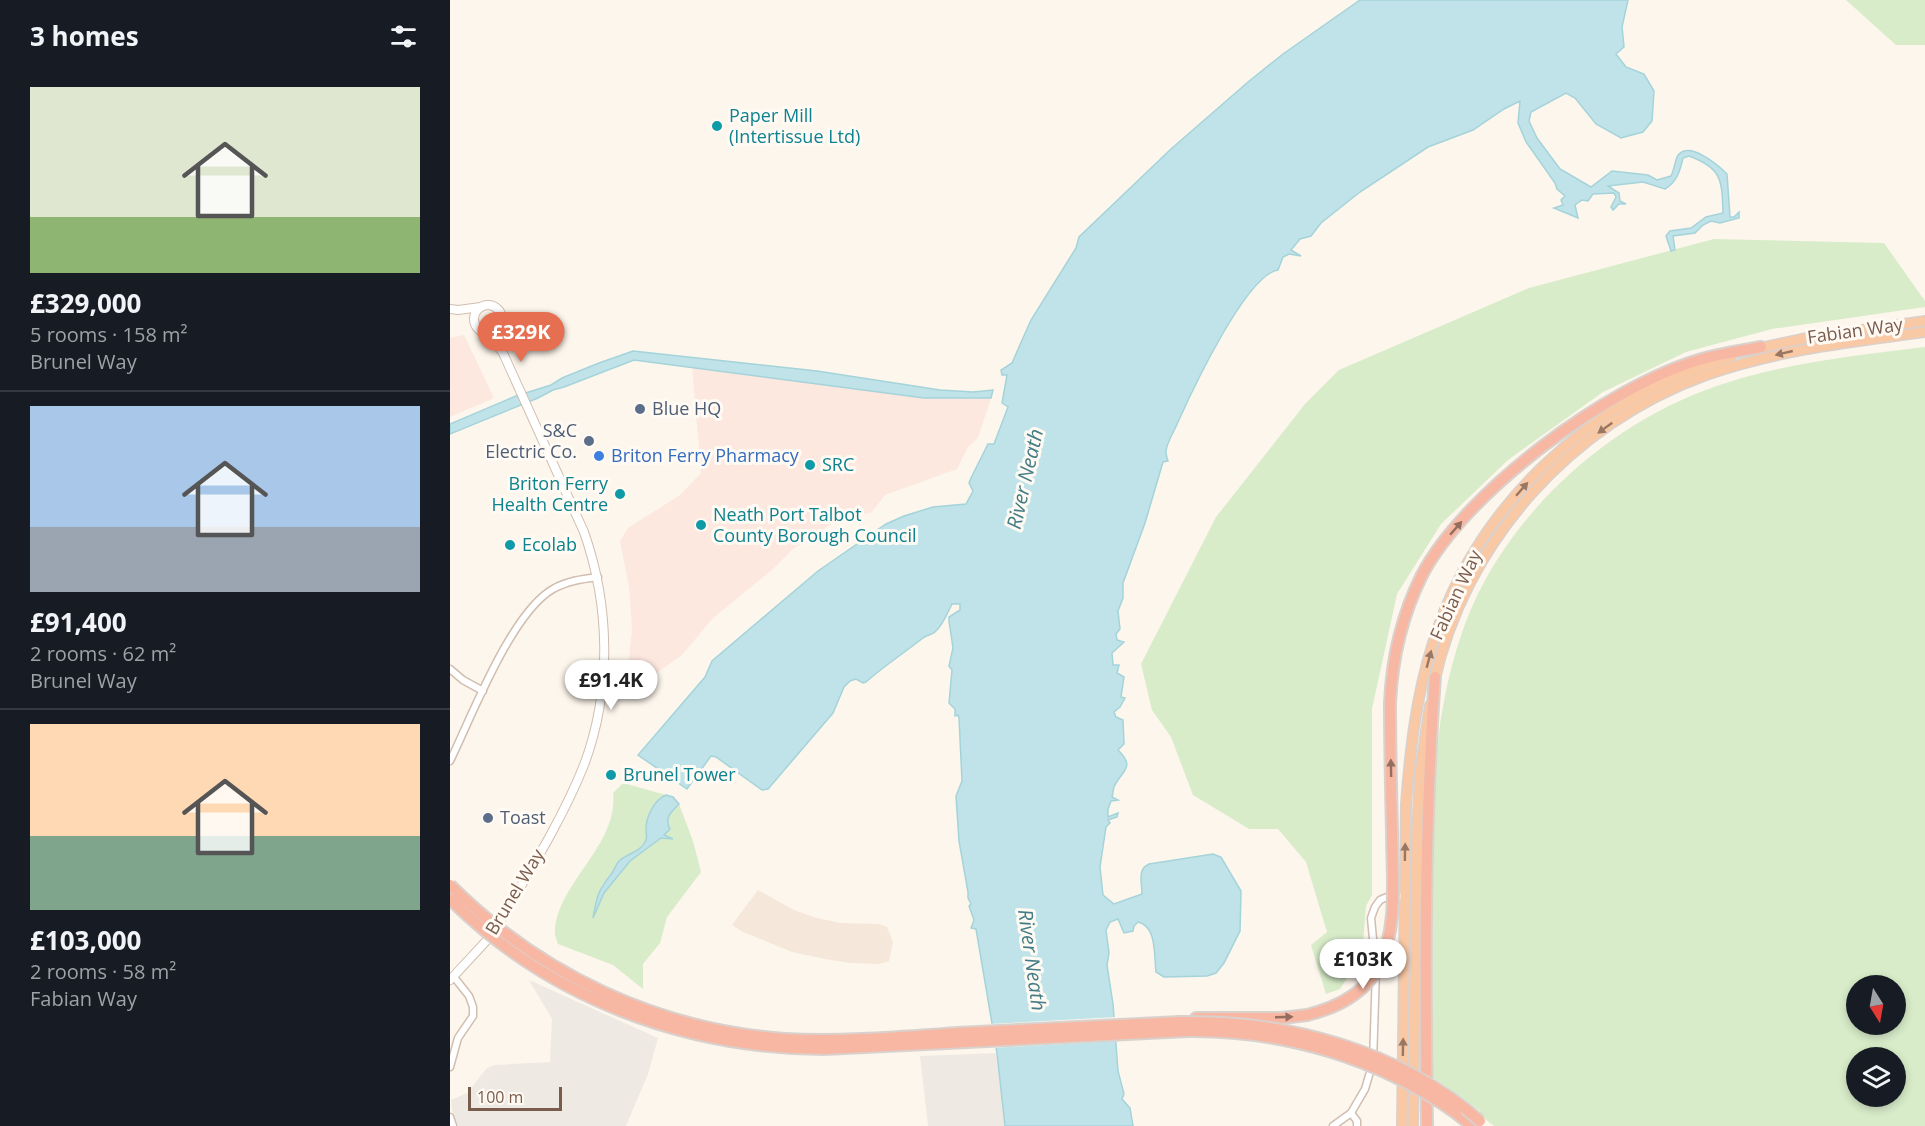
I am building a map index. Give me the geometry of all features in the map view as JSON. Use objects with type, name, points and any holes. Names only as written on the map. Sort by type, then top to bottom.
[{"type":"highway","name":"Fabian Way","points":[[1402,1126],[1409,769],[1415,720],[1432,644],[1463,572],[1483,540],[1518,492],[1567,444],[1606,414],[1664,382],[1700,366],[1761,347],[1806,338],[1925,321]]},
{"type":"highway","name":"Fabian Way","points":[[1413,1126],[1418,811],[1425,732],[1436,677],[1454,618],[1478,568],[1495,541],[1541,483],[1585,443],[1613,423],[1674,389],[1742,364],[1788,352],[1925,332]]},
{"type":"highway","points":[[1121,1025],[1204,1017],[1308,1016],[1342,1003],[1358,991],[1372,976],[1385,947],[1391,908],[1390,703],[1392,675],[1405,616],[1422,575],[1437,549],[1482,497],[1542,447],[1578,421],[1636,387],[1698,360],[1761,347]]},
{"type":"highway","points":[[1427,1126],[1425,982],[1431,741],[1436,677]]},
{"type":"highway","points":[[450,885],[504,934],[567,975],[611,997],[646,1010],[715,1030],[766,1037],[828,1040],[1180,1022],[1222,1022],[1261,1026],[1316,1037],[1385,1062],[1456,1101],[1477,1125]]},
{"type":"highway","points":[[450,899],[510,950],[568,986],[650,1022],[720,1040],[780,1048],[824,1049],[1188,1031],[1246,1034],[1306,1045],[1357,1060],[1413,1086],[1477,1125]]},
{"type":"street","points":[[454,309],[488,305],[498,309],[501,324],[495,331],[487,333],[478,329],[474,318],[478,309],[482,307]]},
{"type":"street","points":[[454,309],[474,318]]},
{"type":"street","name":"Brunel Way","points":[[501,324],[503,353]]},
{"type":"street","name":"Brunel Way","points":[[452,978],[489,938],[562,810],[584,763],[604,674],[604,633],[598,577],[584,532],[503,353],[487,333]]},
{"type":"street","points":[[450,760],[483,691],[525,616],[552,589],[566,583],[598,577]]},
{"type":"street","points":[[450,669],[463,680],[483,691]]},
{"type":"street","points":[[1333,1126],[1352,1113],[1365,1089],[1373,1062],[1376,970],[1371,918],[1380,900],[1405,896]]},
{"type":"street","points":[[450,1067],[458,1038],[473,1016],[469,996],[452,978]]},
{"type":"street","points":[[1352,1113],[1357,1126]]},
{"type":"street","points":[[450,1117],[453,1126]]},
{"type":"shaded area","points":[[464,335],[494,398],[450,417],[450,338]]},
{"type":"shaded area","name":"Neath Port Talbot County Borough Council","points":[[692,366],[924,398],[991,398],[978,438],[968,447],[957,469],[885,495],[872,512],[836,521],[793,549],[772,570],[713,618],[682,655],[625,695],[632,629],[629,587],[620,541],[628,528],[680,495],[701,473]]},
{"type":"shaded area","points":[[758,890],[794,910],[817,918],[841,923],[879,924],[887,927],[893,942],[889,961],[879,964],[825,959],[792,952],[743,932],[732,925]]},
{"type":"shaded area","points":[[529,980],[658,1038],[648,1074],[626,1126],[457,1126],[451,1100],[467,1093],[486,1069],[494,1065],[550,1062],[552,1019]]},
{"type":"shaded area","points":[[997,1053],[1005,1126],[928,1126],[920,1056]]},
{"type":"green space","points":[[1846,0],[1925,0],[1925,45],[1896,45]]},
{"type":"green space","points":[[1714,239],[1884,243],[1925,301],[1925,307],[1772,329],[1686,352],[1603,392],[1508,460],[1441,524],[1397,594],[1372,709],[1372,895],[1366,906],[1362,955],[1340,989],[1326,994],[1311,945],[1327,932],[1306,862],[1278,829],[1249,829],[1193,795],[1171,737],[1152,710],[1141,664],[1216,517],[1305,404],[1339,370],[1529,288]]},
{"type":"green space","points":[[1925,347],[1925,1126],[1494,1126],[1480,1115],[1480,1111],[1431,1076],[1434,812],[1437,748],[1445,694],[1460,637],[1475,601],[1502,552],[1549,494],[1576,468],[1637,424],[1669,406],[1730,382],[1812,362]]},
{"type":"green space","points":[[623,783],[666,795],[659,798],[646,841],[640,849],[618,862],[602,885],[594,915],[604,893],[630,861],[661,838],[670,838],[664,835],[668,815],[679,804],[693,841],[701,872],[667,917],[660,943],[643,964],[643,989],[613,965],[558,944],[555,933],[559,913],[566,896],[607,829],[612,812],[613,793]]},
{"type":"water","name":"River Neath","points":[[1360,0],[1628,0],[1622,27],[1624,47],[1616,54],[1626,67],[1644,74],[1654,91],[1652,121],[1643,132],[1621,138],[1596,124],[1575,98],[1566,93],[1531,112],[1529,121],[1537,138],[1560,169],[1591,187],[1612,171],[1648,175],[1657,180],[1671,176],[1677,157],[1682,152],[1695,152],[1703,155],[1727,174],[1730,217],[1734,217],[1739,212],[1739,218],[1720,223],[1711,221],[1695,233],[1673,236],[1675,250],[1671,251],[1666,236],[1670,231],[1691,228],[1706,217],[1723,213],[1721,184],[1718,177],[1708,165],[1689,156],[1683,158],[1675,180],[1665,189],[1643,182],[1608,186],[1619,193],[1620,201],[1626,204],[1619,204],[1613,210],[1611,207],[1616,197],[1614,193],[1593,194],[1588,201],[1582,200],[1575,205],[1578,218],[1554,208],[1563,205],[1561,200],[1565,196],[1557,189],[1526,142],[1518,123],[1520,101],[1473,130],[1428,147],[1360,192],[1321,223],[1311,236],[1300,239],[1291,250],[1301,256],[1289,254],[1283,257],[1278,270],[1265,277],[1251,292],[1221,336],[1169,441],[1166,448],[1168,461],[1163,462],[1145,523],[1123,583],[1123,598],[1118,611],[1120,629],[1116,634],[1117,640],[1124,642],[1112,653],[1113,665],[1119,665],[1117,673],[1124,677],[1121,697],[1125,698],[1114,712],[1116,717],[1123,720],[1124,744],[1118,750],[1124,756],[1127,766],[1114,788],[1112,797],[1118,800],[1111,801],[1108,809],[1108,817],[1118,813],[1117,817],[1108,820],[1110,823],[1106,827],[1100,867],[1103,895],[1114,904],[1142,894],[1142,873],[1145,866],[1149,864],[1213,854],[1221,857],[1241,891],[1240,931],[1224,963],[1216,973],[1207,976],[1164,977],[1156,972],[1152,935],[1149,929],[1138,922],[1133,931],[1124,933],[1118,919],[1110,922],[1106,930],[1109,953],[1107,965],[1113,1004],[1118,1071],[1124,1094],[1122,1099],[1130,1108],[1133,1126],[1005,1126],[997,1053],[976,929],[971,928],[974,920],[969,906],[971,904],[968,898],[959,841],[956,796],[962,781],[959,718],[958,715],[955,716],[955,709],[949,703],[952,670],[949,666],[953,648],[949,617],[960,610],[960,604],[952,604],[935,632],[924,637],[866,682],[863,683],[856,679],[850,681],[844,687],[833,713],[768,789],[762,790],[716,757],[711,756],[687,789],[638,755],[705,677],[712,661],[818,571],[886,524],[933,507],[966,504],[973,491],[969,483],[971,478],[988,444],[994,444],[1008,407],[1002,403],[1007,375],[1002,375],[1001,370],[1012,363],[1031,320],[1076,248],[1079,237],[1171,149],[1248,82],[1283,54]]},
{"type":"water","points":[[633,351],[817,371],[940,390],[973,392],[993,390],[991,398],[924,398],[634,360],[553,390],[450,434],[450,424]]},
{"type":"water","points":[[666,795],[673,797],[679,804],[669,815],[670,829],[664,835],[673,839],[661,838],[630,861],[604,893],[593,918],[601,889],[619,861],[643,846],[649,814],[658,800]]},
{"type":"pier","points":[[1117,1017],[1119,1041],[993,1048],[989,1024]]},
{"type":"place","name":"Paper Mill (Intertissue Ltd)","points":[[717,126]]},
{"type":"place","name":"Blue HQ","points":[[640,409]]},
{"type":"place","name":"S&C Electric Co.","points":[[589,441]]},
{"type":"place","name":"Briton Ferry Pharmacy","points":[[599,456]]},
{"type":"place","name":"SRC","points":[[810,465]]},
{"type":"place","name":"Briton Ferry Health Centre","points":[[620,494]]},
{"type":"place","name":"Neath Port Talbot County Borough Council","points":[[701,525]]},
{"type":"place","name":"Ecolab","points":[[510,545]]},
{"type":"place","name":"Brunel Tower","points":[[611,775]]},
{"type":"place","name":"Toast","points":[[488,818]]}]
